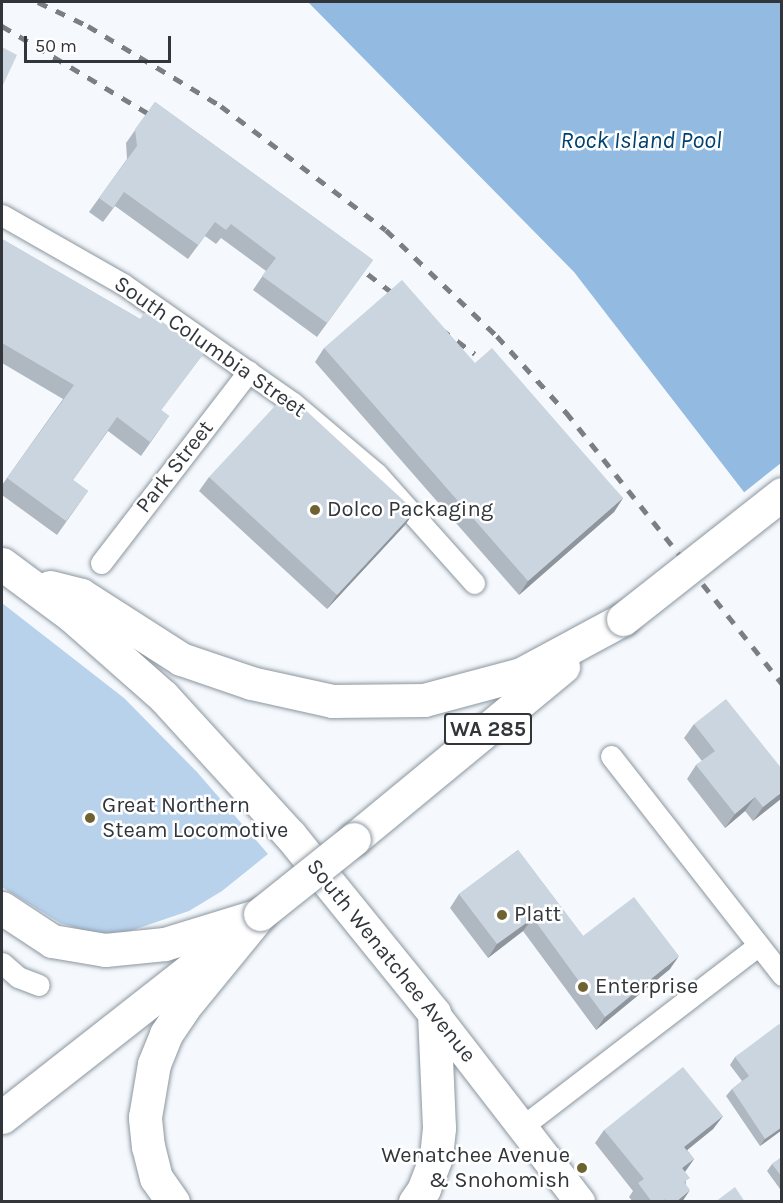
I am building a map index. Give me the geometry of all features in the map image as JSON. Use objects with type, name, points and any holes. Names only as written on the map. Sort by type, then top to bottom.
[{"type":"main road","name":"WA 285","points":[[2,1117],[354,839],[623,619],[782,494]]},
{"type":"main road","points":[[14,573],[81,595],[181,659],[251,683],[332,700],[424,700],[521,674],[623,619]]},
{"type":"main road","name":"South Wenatchee Avenue","points":[[14,573],[116,653],[210,745],[290,835],[434,1013],[580,1202]]},
{"type":"main road","points":[[2,908],[52,941],[105,950],[165,944],[260,914]]},
{"type":"main road","points":[[173,1202],[156,1178],[147,1137],[145,1118],[154,1064],[166,1034],[184,1007],[260,914]]},
{"type":"main road","points":[[415,1202],[424,1189],[436,1157],[439,1128],[434,1013]]},
{"type":"street","name":"South Columbia Street","points":[[2,214],[123,284],[249,371],[302,411],[377,474],[474,582]]},
{"type":"street","name":"Park Street","points":[[101,563],[249,371]]},
{"type":"street","points":[[611,756],[782,975]]},
{"type":"street","points":[[523,1126],[759,945]]},
{"type":"street","points":[[2,963],[18,977],[39,985]]},
{"type":"shaded area","points":[[2,603],[124,698],[197,772],[268,854],[222,891],[189,911],[127,932],[95,934],[60,923],[2,887]]},
{"type":"water","name":"Rock Island Pool","points":[[308,2],[781,2],[781,540],[574,272]]},
{"type":"pier","points":[[781,463],[782,538],[778,540],[742,494]]},
{"type":"building","points":[[2,47],[17,55],[2,87]]},
{"type":"building","points":[[155,102],[373,260],[327,323],[262,276],[276,258],[231,224],[226,230],[215,222],[198,245],[124,192],[113,208],[99,198],[137,146],[135,129]]},
{"type":"building","points":[[2,239],[140,319],[147,310],[204,353],[161,410],[169,416],[150,442],[117,417],[73,480],[88,491],[66,521],[7,478],[74,385],[2,343]]},
{"type":"building","points":[[402,280],[475,363],[492,348],[623,498],[528,581],[324,348]]},
{"type":"building","points":[[287,393],[415,511],[337,595],[209,477]]},
{"type":"building","points":[[726,699],[782,769],[782,792],[763,807],[755,797],[735,814],[696,765],[715,751],[694,724]]},
{"type":"building","points":[[518,850],[583,936],[634,897],[679,956],[605,1017],[533,918],[497,944],[459,894]]},
{"type":"building","points":[[779,1024],[782,1027],[782,1127],[765,1139],[732,1089],[749,1076],[735,1057]]},
{"type":"building","points":[[683,1067],[723,1116],[684,1147],[694,1159],[682,1168],[690,1178],[684,1182],[690,1190],[676,1202],[667,1202],[665,1199],[663,1202],[652,1202],[638,1183],[644,1179],[604,1130]]},
{"type":"building","points":[[782,1157],[782,1177],[772,1164]]},
{"type":"building","points":[[735,1187],[745,1202],[715,1202]]},
{"type":"railway","points":[[38,2],[88,26],[221,106],[386,230],[497,336],[566,412],[782,684]]},
{"type":"railway","points":[[2,26],[161,121]]},
{"type":"railway","points":[[352,262],[402,300]]},
{"type":"railway","points":[[441,329],[475,354]]},
{"type":"place","name":"Dolco Packaging","points":[[315,510]]},
{"type":"place","name":"Great Northern Steam Locomotive","points":[[90,818]]},
{"type":"place","name":"Platt","points":[[502,915]]},
{"type":"place","name":"Enterprise","points":[[583,987]]},
{"type":"place","name":"Wenatchee Avenue & Snohomish","points":[[582,1168]]}]
